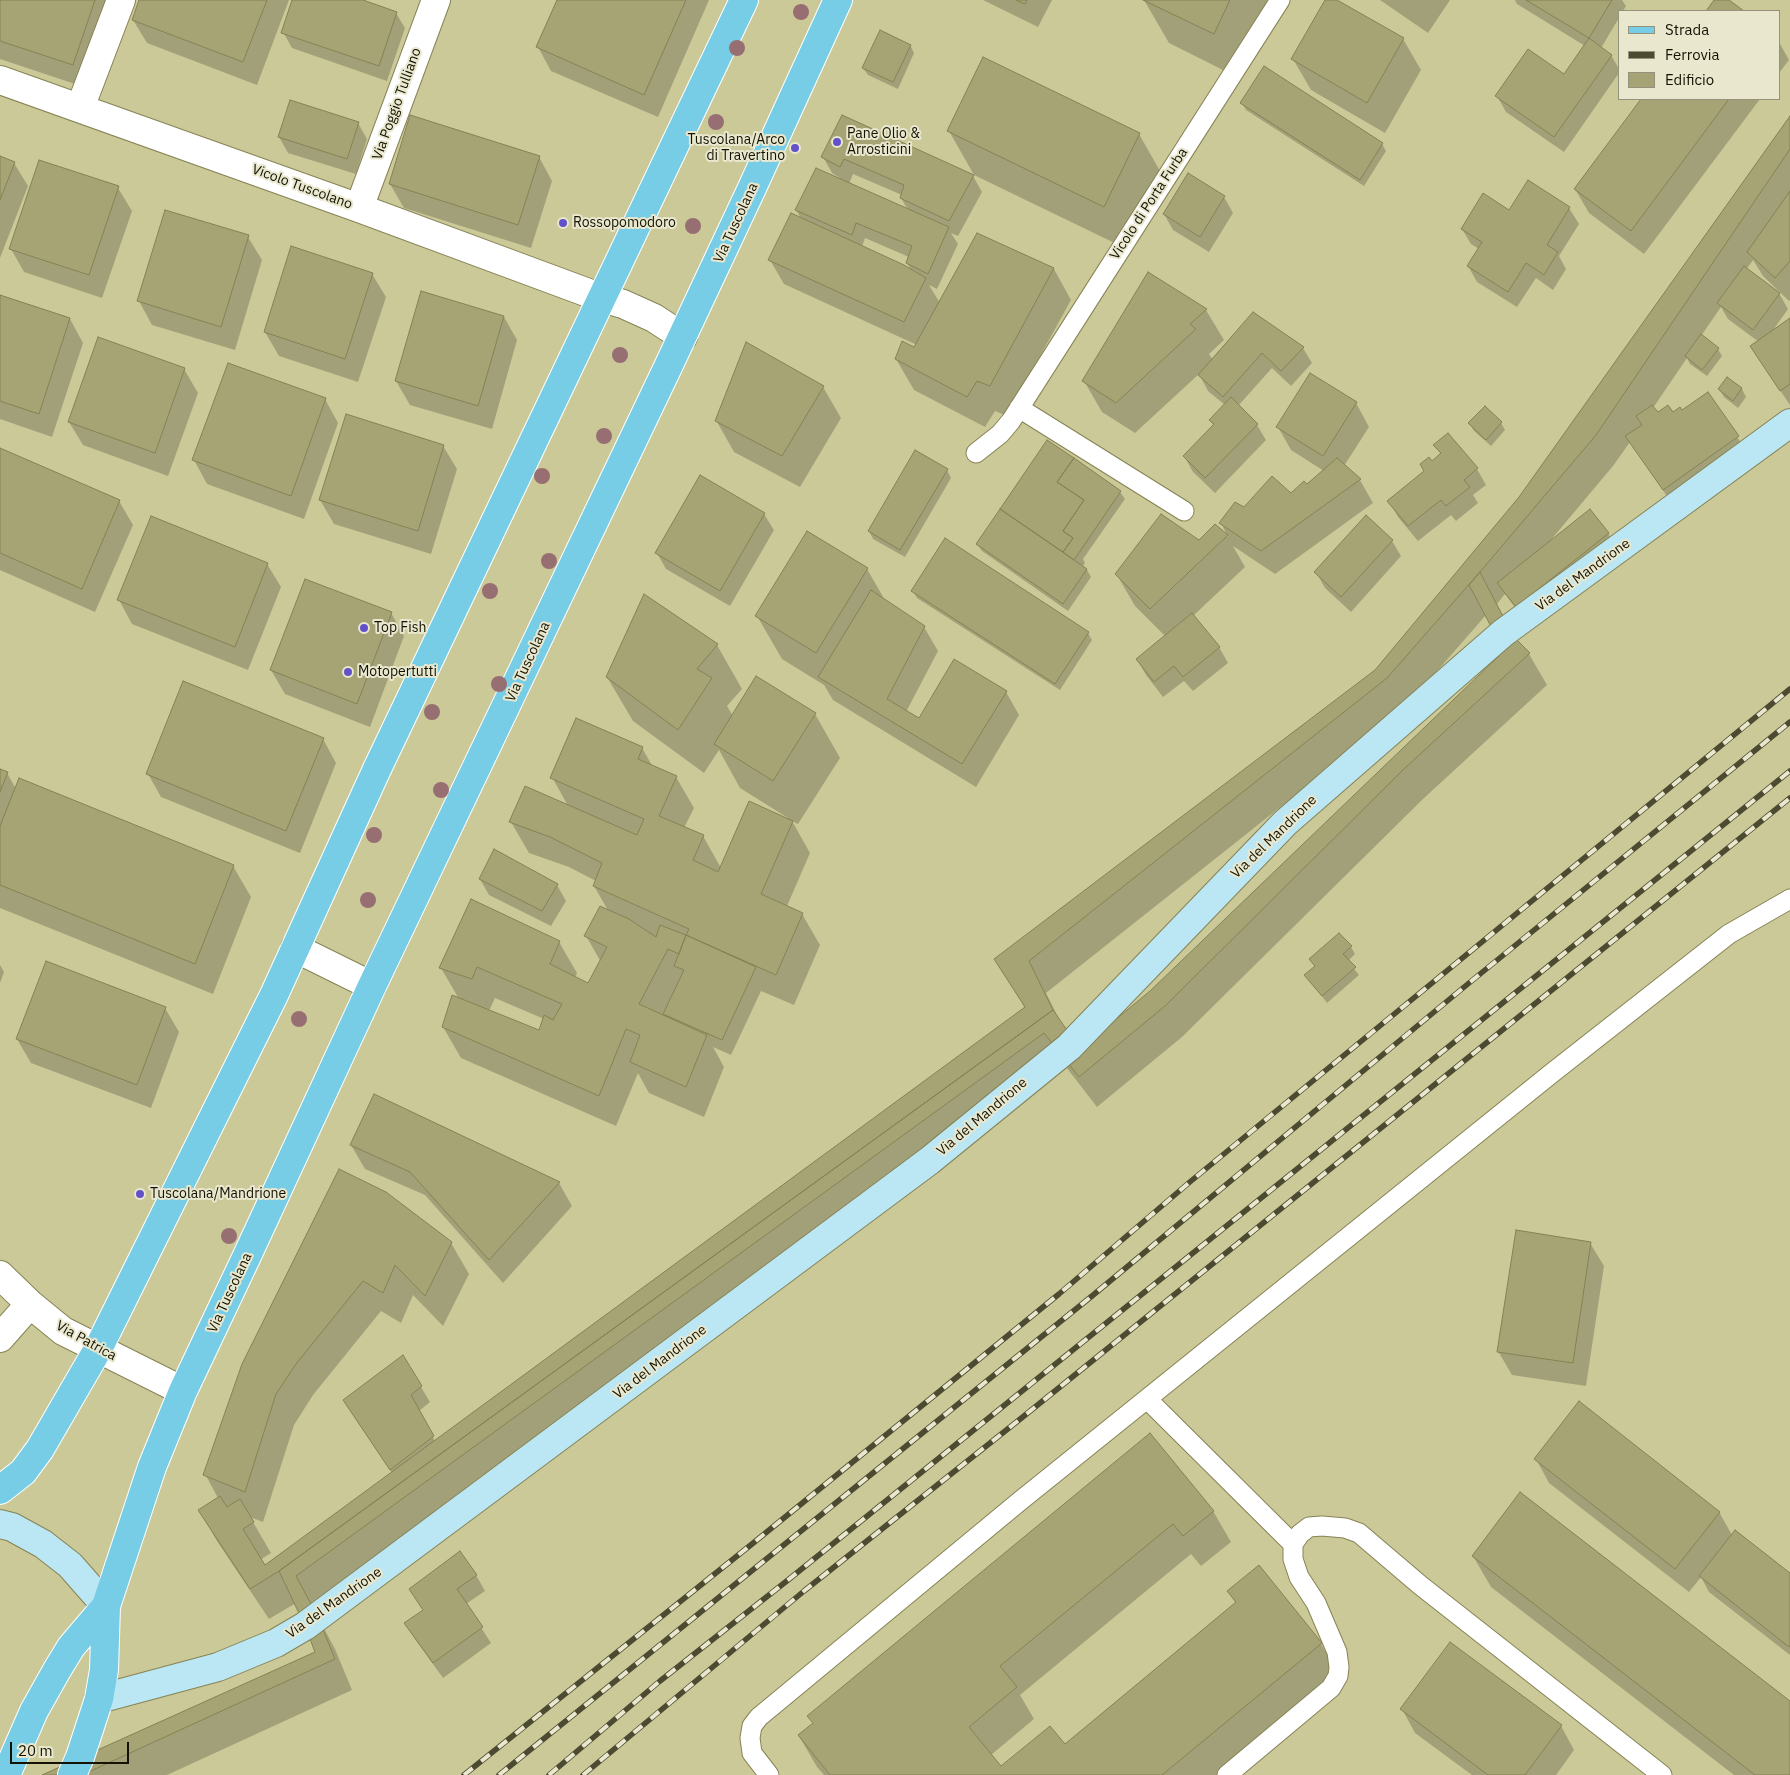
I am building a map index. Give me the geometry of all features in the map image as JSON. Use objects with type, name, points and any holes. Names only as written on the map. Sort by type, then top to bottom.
[{"type":"main road","points":[[0,1490],[23,1472],[40,1449],[98,1349],[274,994],[377,770],[744,0]]},
{"type":"main road","name":"Via Tuscolana","points":[[72,1775],[80,1757],[99,1698],[104,1670],[106,1606],[152,1467],[183,1391],[251,1249],[372,986],[752,188],[838,0]]},
{"type":"main road","name":"Via Tuscolana","points":[[6,1775],[34,1711],[57,1670],[72,1647],[106,1606]]},
{"type":"street","points":[[80,108],[121,0]]},
{"type":"street","name":"Via Poggio Tulliano","points":[[360,208],[436,0]]},
{"type":"street","name":"Vicolo Tuscolano","points":[[0,80],[360,208],[602,298]]},
{"type":"street","points":[[602,298],[640,311],[682,336]]},
{"type":"street","name":"Via del Mandrione","points":[[99,1698],[218,1667],[276,1643],[305,1626],[913,1173],[1069,1047],[1285,823],[1504,633],[1790,423]]},
{"type":"street","points":[[294,948],[372,986]]},
{"type":"street","name":"Via Patrica","points":[[0,1275],[30,1304],[63,1331],[183,1391]]},
{"type":"street","points":[[0,1338],[30,1304]]},
{"type":"street","points":[[0,1524],[12,1527],[43,1544],[70,1565],[106,1606]]},
{"type":"lane","name":"Vicolo di Porta Furba","points":[[976,453],[1000,434],[1019,408],[1280,0]]},
{"type":"lane","points":[[1019,408],[1184,511]]},
{"type":"lane","points":[[769,1775],[752,1753],[750,1738],[752,1726],[759,1717],[1020,1501],[1552,1074],[1729,934],[1790,899]]},
{"type":"lane","points":[[1147,1399],[1293,1544]]},
{"type":"lane","points":[[1227,1775],[1331,1688],[1338,1676],[1337,1652],[1316,1603],[1299,1577],[1293,1559],[1293,1544],[1300,1534],[1309,1527],[1331,1526],[1359,1533],[1420,1585],[1662,1775]]},
{"type":"building","points":[[0,0],[95,0],[73,65],[0,41]]},
{"type":"building","points":[[139,0],[267,0],[243,62],[132,20]]},
{"type":"building","points":[[292,0],[363,0],[397,12],[379,66],[281,33]]},
{"type":"building","points":[[557,0],[686,0],[644,95],[536,47]]},
{"type":"building","points":[[1016,0],[1027,0],[1025,4]]},
{"type":"building","points":[[1143,0],[1230,0],[1214,34]]},
{"type":"building","points":[[1325,0],[1337,0],[1404,38],[1367,103],[1291,59]]},
{"type":"building","points":[[1526,0],[1612,0],[1589,38]]},
{"type":"building","points":[[1714,0],[1729,0],[1743,10],[1707,10]]},
{"type":"building","points":[[880,30],[911,45],[893,82],[862,68]]},
{"type":"building","points":[[1589,38],[1612,55],[1554,137],[1495,96],[1528,49],[1564,74]]},
{"type":"building","points":[[983,57],[1140,133],[1104,207],[947,131]]},
{"type":"building","points":[[1264,66],[1383,143],[1360,180],[1240,103]]},
{"type":"building","points":[[290,100],[359,122],[347,159],[278,137]]},
{"type":"building","points":[[1640,100],[1728,100],[1631,231],[1574,189]]},
{"type":"building","points":[[410,115],[540,156],[518,225],[389,184]]},
{"type":"building","points":[[842,115],[974,175],[949,221],[900,198],[904,185],[844,159],[840,167],[821,157]]},
{"type":"building","points":[[1790,116],[1790,149],[1596,435],[1387,678],[1029,961],[1053,1010],[279,1571],[250,1589],[198,1510],[220,1496],[227,1507],[240,1499],[254,1522],[243,1529],[265,1565],[1025,1007],[994,959],[1375,670],[1519,497]]},
{"type":"building","points":[[0,156],[15,162],[0,200]]},
{"type":"building","points":[[39,160],[119,186],[89,275],[9,249]]},
{"type":"building","points":[[816,168],[949,227],[928,274],[906,263],[912,246],[856,223],[852,235],[795,210]]},
{"type":"building","points":[[1188,173],[1225,196],[1200,237],[1163,214]]},
{"type":"building","points":[[1528,180],[1570,207],[1547,245],[1558,252],[1544,275],[1526,263],[1508,292],[1467,266],[1482,242],[1461,229],[1483,193],[1509,210]]},
{"type":"building","points":[[1790,191],[1790,261],[1775,278],[1747,252]]},
{"type":"building","points":[[165,210],[249,235],[221,327],[137,301]]},
{"type":"building","points":[[791,213],[904,265],[926,278],[904,322],[768,260]]},
{"type":"building","points":[[977,233],[1054,268],[990,386],[977,381],[967,397],[895,359],[902,341],[914,347]]},
{"type":"building","points":[[291,246],[373,273],[345,359],[264,332]]},
{"type":"building","points":[[1744,266],[1780,293],[1753,330],[1717,303]]},
{"type":"building","points":[[1148,272],[1207,309],[1190,324],[1196,329],[1116,403],[1082,381]]},
{"type":"building","points":[[421,291],[504,316],[478,406],[395,381]]},
{"type":"building","points":[[0,295],[70,318],[39,414],[0,401]]},
{"type":"building","points":[[1253,312],[1304,347],[1281,371],[1262,353],[1223,397],[1198,375]]},
{"type":"building","points":[[1790,318],[1790,384],[1780,391],[1750,346]]},
{"type":"building","points":[[1701,334],[1719,348],[1702,370],[1685,356]]},
{"type":"building","points":[[98,337],[185,368],[155,453],[68,422]]},
{"type":"building","points":[[746,342],[824,386],[782,456],[715,421]]},
{"type":"building","points":[[228,363],[326,398],[291,496],[192,460]]},
{"type":"building","points":[[1310,373],[1357,402],[1323,456],[1276,427]]},
{"type":"building","points":[[1727,377],[1742,388],[1733,401],[1718,389]]},
{"type":"building","points":[[1708,392],[1739,436],[1663,490],[1625,436],[1642,425],[1636,416],[1652,405],[1658,412],[1668,405],[1673,412],[1680,407],[1682,410]]},
{"type":"building","points":[[1231,397],[1258,424],[1205,478],[1183,456],[1214,424],[1209,420]]},
{"type":"building","points":[[1485,406],[1502,422],[1486,440],[1468,423]]},
{"type":"building","points":[[346,414],[444,445],[418,531],[319,500]]},
{"type":"building","points":[[1448,433],[1478,468],[1464,480],[1470,487],[1446,506],[1441,500],[1408,526],[1387,501],[1424,471],[1420,464],[1429,457],[1432,461],[1441,453],[1433,445]]},
{"type":"building","points":[[1047,440],[1074,458],[1057,482],[1084,500],[1063,531],[1073,538],[1063,552],[1000,509]]},
{"type":"building","points":[[0,448],[120,500],[82,589],[0,553]]},
{"type":"building","points":[[915,450],[948,469],[900,550],[868,531]]},
{"type":"building","points":[[1074,458],[1121,491],[1074,560],[1063,552],[1073,538],[1063,531],[1084,500],[1057,482]]},
{"type":"building","points":[[1337,458],[1361,479],[1261,551],[1219,523],[1235,502],[1244,507],[1272,476],[1291,493],[1304,481],[1307,484]]},
{"type":"building","points":[[700,475],[765,513],[720,591],[655,553]]},
{"type":"building","points":[[1000,509],[1087,569],[1063,604],[976,544]]},
{"type":"building","points":[[1590,509],[1609,533],[1516,607],[1497,583]]},
{"type":"building","points":[[1161,514],[1199,540],[1215,524],[1228,535],[1150,609],[1115,574]]},
{"type":"building","points":[[1366,515],[1393,540],[1341,597],[1314,572]]},
{"type":"building","points":[[151,516],[268,563],[235,647],[117,600]]},
{"type":"building","points":[[807,531],[868,568],[816,653],[755,616]]},
{"type":"building","points":[[945,538],[1089,632],[1055,684],[911,591]]},
{"type":"building","points":[[1480,572],[1513,636],[1530,653],[1405,768],[1165,1006],[1079,1077],[1044,1033],[296,1576],[318,1617],[335,1659],[82,1775],[42,1775],[315,1652],[279,1571],[1053,1010],[1080,1049],[1150,991],[1504,651],[1469,585]]},
{"type":"building","points":[[305,579],[392,612],[357,704],[270,670]]},
{"type":"building","points":[[871,590],[925,626],[887,699],[919,718],[954,659],[1007,691],[962,764],[818,677]]},
{"type":"building","points":[[644,594],[718,644],[697,669],[712,678],[678,730],[606,677]]},
{"type":"building","points":[[1192,613],[1220,647],[1183,677],[1174,666],[1154,682],[1136,659]]},
{"type":"building","points":[[756,676],[816,713],[773,781],[714,744]]},
{"type":"building","points":[[183,681],[324,738],[286,831],[146,774]]},
{"type":"building","points":[[576,718],[643,747],[638,759],[677,776],[659,816],[704,835],[693,860],[718,872],[749,801],[793,821],[761,894],[803,913],[776,975],[686,935],[689,929],[593,886],[602,863],[550,837],[509,822],[525,786],[637,835],[644,819],[550,778]]},
{"type":"building","points":[[0,769],[8,772],[0,792]]},
{"type":"building","points":[[19,778],[234,865],[195,964],[0,885],[0,826]]},
{"type":"building","points":[[494,849],[558,884],[542,911],[479,879]]},
{"type":"building","points":[[471,899],[560,941],[550,964],[588,983],[607,947],[584,936],[600,906],[629,919],[656,937],[660,925],[686,935],[679,954],[668,949],[639,1004],[707,1035],[686,1087],[630,1062],[640,1035],[626,1029],[599,1096],[442,1027],[452,995],[539,1030],[544,1015],[553,1020],[562,1004],[477,967],[472,979],[439,968]]},
{"type":"building","points":[[1339,933],[1352,946],[1343,954],[1356,967],[1322,996],[1304,975],[1315,966],[1309,959]]},
{"type":"building","points":[[686,935],[756,967],[722,1040],[663,1014],[684,970],[674,966]]},
{"type":"building","points":[[46,961],[166,1007],[137,1085],[16,1039]]},
{"type":"building","points":[[374,1094],[560,1182],[489,1260],[410,1172],[350,1145]]},
{"type":"building","points":[[339,1169],[386,1192],[452,1242],[425,1296],[395,1265],[383,1293],[363,1281],[296,1364],[276,1394],[245,1492],[203,1475],[242,1364]]},
{"type":"building","points":[[1516,1230],[1591,1242],[1573,1363],[1497,1352]]},
{"type":"building","points":[[403,1355],[422,1386],[411,1395],[434,1436],[390,1470],[343,1400]]},
{"type":"building","points":[[1579,1401],[1720,1512],[1675,1569],[1534,1459]]},
{"type":"building","points":[[1150,1433],[1214,1511],[1183,1536],[1173,1524],[1000,1666],[1017,1687],[969,1727],[1001,1766],[1050,1726],[1065,1744],[1236,1602],[1227,1591],[1259,1565],[1322,1643],[1162,1775],[830,1775],[798,1735],[813,1723],[807,1716]]},
{"type":"building","points":[[1520,1492],[1790,1701],[1790,1775],[1755,1775],[1472,1556]]},
{"type":"building","points":[[1735,1530],[1790,1573],[1789,1647],[1699,1576]]},
{"type":"building","points":[[460,1551],[477,1575],[457,1589],[483,1627],[433,1663],[404,1623],[423,1610],[409,1589]]},
{"type":"building","points":[[1450,1642],[1562,1725],[1525,1775],[1488,1775],[1400,1709]]},
{"type":"railway","points":[[464,1775],[1059,1294],[1191,1181],[1790,689]]},
{"type":"railway","points":[[499,1775],[1092,1296],[1469,983],[1790,722]]},
{"type":"railway","points":[[549,1775],[660,1681],[788,1580],[1790,771]]},
{"type":"railway","points":[[583,1775],[804,1591],[1790,798]]},
{"type":"place","name":"Pane Olio & Arrosticini","points":[[837,142]]},
{"type":"place","name":"Tuscolana/Arco di Travertino","points":[[795,148]]},
{"type":"place","name":"Rossopomodoro","points":[[563,223]]},
{"type":"place","name":"Top Fish","points":[[364,628]]},
{"type":"place","name":"Motopertutti","points":[[348,672]]},
{"type":"place","name":"Tuscolana/Mandrione","points":[[140,1194]]}]
